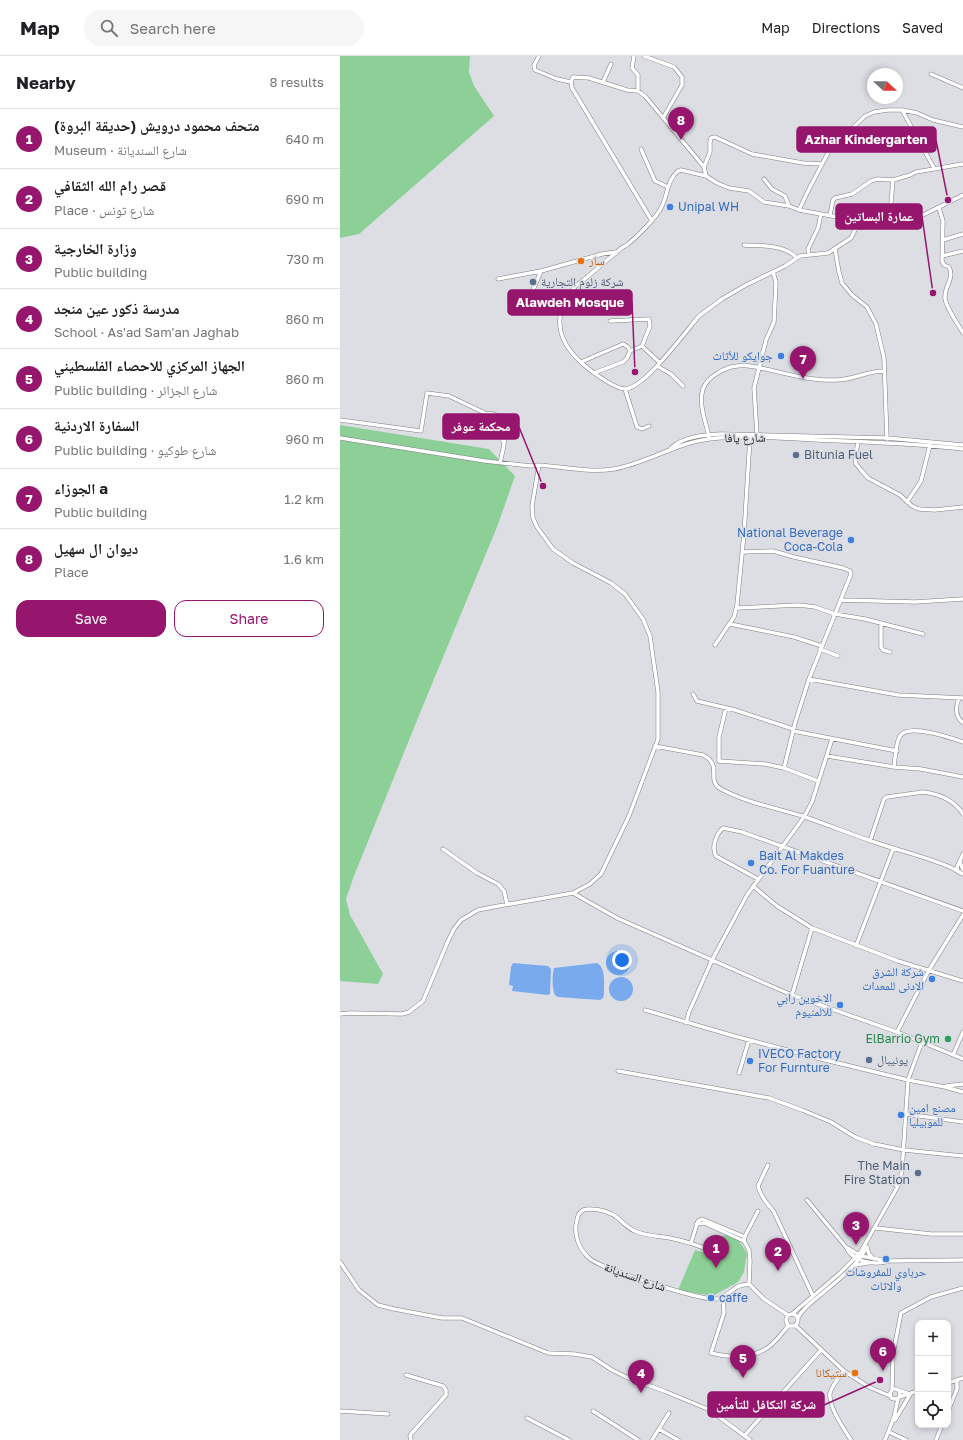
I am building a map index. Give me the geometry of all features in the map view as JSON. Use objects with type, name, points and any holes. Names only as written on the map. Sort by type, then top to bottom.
[{"type":"street","points":[[539,56],[534,65],[535,70],[571,82]]},
{"type":"street","points":[[634,56],[632,68],[638,75],[638,91]]},
{"type":"street","points":[[644,56],[674,67],[682,77],[682,85],[664,118]]},
{"type":"street","points":[[603,82],[611,64]]},
{"type":"street","points":[[932,74],[963,88]]},
{"type":"street","points":[[652,221],[572,88],[571,82],[573,77],[590,78],[627,90],[638,91],[645,96],[704,167],[706,176]]},
{"type":"street","points":[[902,110],[934,168]]},
{"type":"street","points":[[799,210],[829,151],[865,116],[874,112],[902,110],[933,120],[963,127]]},
{"type":"street","points":[[799,129],[810,140],[829,151]]},
{"type":"street","points":[[704,167],[710,152],[711,138],[714,137],[752,154],[803,163],[822,164]]},
{"type":"street","points":[[641,149],[655,181],[668,186]]},
{"type":"street","points":[[830,215],[833,200],[835,198],[852,194],[871,181],[877,179],[893,180],[916,172],[963,164]]},
{"type":"street","points":[[856,228],[851,238],[828,253],[797,258],[722,299],[699,316],[659,364],[645,378],[625,389],[620,388],[594,373],[581,362],[572,354],[561,333],[560,318],[563,308],[574,287],[628,244],[652,221],[663,205],[670,180],[678,171],[681,170],[706,176],[729,188],[749,191],[764,202],[843,218],[856,228],[892,224],[917,218],[940,208],[963,195]]},
{"type":"street","points":[[764,179],[772,189],[785,196],[789,206]]},
{"type":"street","points":[[892,224],[891,203],[893,180]]},
{"type":"street","points":[[940,208],[943,221],[942,260],[944,265],[950,267],[952,274],[946,289],[945,299],[963,333]]},
{"type":"street","points":[[809,255],[808,249],[818,228],[821,214]]},
{"type":"street","points":[[943,240],[963,234]]},
{"type":"street","points":[[744,245],[777,248],[788,251],[797,258]]},
{"type":"street","points":[[835,249],[842,283],[852,296],[867,307],[876,324],[884,358],[887,441]]},
{"type":"street","points":[[942,256],[963,251]]},
{"type":"street","points":[[498,279],[541,271],[602,254],[617,252]]},
{"type":"street","points":[[530,297],[541,271]]},
{"type":"street","points":[[757,434],[753,395],[756,377],[766,340],[774,322],[776,282],[773,272]]},
{"type":"street","points":[[594,373],[622,362],[627,358],[630,351],[642,346],[650,326],[649,319],[610,321]]},
{"type":"street","points":[[581,362],[623,344],[628,347],[630,351]]},
{"type":"street","points":[[642,346],[683,386]]},
{"type":"street","points":[[884,371],[874,371],[857,377],[836,380],[798,376],[759,368],[737,366],[720,371],[706,383],[703,389],[702,406],[709,437],[757,434],[963,445]]},
{"type":"street","points":[[625,389],[637,427],[642,429],[649,426]]},
{"type":"street","points":[[340,420],[421,431],[427,393],[449,396],[486,414],[500,429],[503,441],[500,463]]},
{"type":"street","name":"شارع يافا","points":[[340,438],[500,463],[531,466],[539,465],[581,470],[614,469],[642,461],[670,449],[709,437],[858,442],[887,441],[963,449]]},
{"type":"street","points":[[715,644],[730,624],[734,617],[736,608],[742,552],[750,438]]},
{"type":"street","points":[[858,442],[855,459],[856,464],[868,478],[900,495],[912,506],[920,509],[935,510],[963,507]]},
{"type":"street","points":[[907,502],[922,481],[930,445]]},
{"type":"street","points":[[340,1014],[402,1014],[418,1006],[423,1001],[454,929],[462,920],[478,910],[574,893],[583,889],[597,878],[604,869],[629,816],[658,739],[658,692],[650,636],[642,619],[625,594],[611,583],[573,563],[553,549],[537,527],[533,518],[532,506],[539,465]]},
{"type":"street","points":[[742,552],[773,551],[848,570],[851,574],[809,679],[793,730],[784,768]]},
{"type":"street","points":[[841,600],[915,602],[963,599]]},
{"type":"street","points":[[736,608],[799,605],[815,607],[835,614],[923,634]]},
{"type":"street","points":[[730,624],[794,638],[838,656]]},
{"type":"street","points":[[881,624],[880,647],[883,650],[890,652]]},
{"type":"street","points":[[809,679],[898,695],[961,698]]},
{"type":"street","points":[[693,694],[697,701],[758,716],[793,730],[897,751]]},
{"type":"street","points":[[961,698],[957,703],[956,715],[963,723]]},
{"type":"street","points":[[726,708],[719,737],[719,761],[765,764],[784,768],[818,781]]},
{"type":"street","points":[[894,767],[899,738],[905,732],[922,731],[963,742]]},
{"type":"street","points":[[686,1023],[689,1012],[712,960],[753,886],[804,817],[812,802],[832,739]]},
{"type":"street","points":[[655,746],[703,755],[709,758],[714,766],[714,782],[717,786],[720,789],[744,800],[804,817],[893,849],[959,868]]},
{"type":"street","points":[[827,756],[894,767],[922,769],[963,777]]},
{"type":"street","points":[[870,841],[884,799],[887,797],[923,792],[930,793],[952,801],[963,814]]},
{"type":"street","points":[[758,879],[716,856],[714,846],[718,833],[723,828],[742,832],[963,911]]},
{"type":"street","points":[[443,849],[477,873],[498,884],[504,891],[507,904]]},
{"type":"street","points":[[856,946],[893,849]]},
{"type":"street","points":[[963,854],[958,872],[963,874]]},
{"type":"street","points":[[959,868],[960,862]]},
{"type":"street","points":[[753,886],[777,906],[812,928],[898,961],[963,981]]},
{"type":"street","points":[[574,893],[617,918],[792,995],[897,1032],[963,1059]]},
{"type":"street","points":[[897,1032],[929,970],[963,916]]},
{"type":"street","points":[[792,995],[812,928]]},
{"type":"street","points":[[645,1010],[749,1040],[908,1080],[944,1086],[963,1092]]},
{"type":"street","points":[[953,1055],[963,1032]]},
{"type":"street","points":[[739,1073],[749,1040]]},
{"type":"street","points":[[796,1325],[798,1318],[806,1306],[859,1257],[867,1246],[898,1186],[902,1171],[904,1150],[908,1080],[922,1042]]},
{"type":"street","points":[[618,1071],[769,1098],[831,1122],[855,1137],[874,1144],[904,1150],[963,1156]]},
{"type":"street","points":[[944,1086],[963,1084]]},
{"type":"street","points":[[906,1114],[963,1122]]},
{"type":"street","points":[[768,1165],[758,1186],[760,1193],[774,1212],[813,1296]]},
{"type":"street","points":[[873,1176],[898,1186]]},
{"type":"street","points":[[807,1200],[850,1251],[871,1263]]},
{"type":"street","name":"شارع السنديانة","points":[[711,1251],[691,1243],[637,1232],[604,1211],[583,1210],[578,1215],[576,1231],[579,1244],[585,1254],[595,1263],[680,1292],[715,1299],[723,1297]]},
{"type":"street","points":[[758,1211],[745,1239],[749,1250],[750,1261],[749,1284],[764,1299],[788,1315]]},
{"type":"street","points":[[691,1243],[696,1224],[704,1223],[745,1239]]},
{"type":"street","points":[[876,1228],[932,1234],[963,1234]]},
{"type":"street","points":[[859,1257],[876,1228]]},
{"type":"street","points":[[867,1246],[868,1254],[875,1259]]},
{"type":"street","points":[[850,1251],[863,1249]]},
{"type":"street","points":[[850,1251],[852,1265]]},
{"type":"street","points":[[859,1257],[888,1261],[963,1260]]},
{"type":"street","points":[[789,1325],[785,1320],[788,1315],[792,1314],[852,1265],[888,1261]]},
{"type":"street","points":[[340,1262],[359,1290],[378,1305],[442,1318],[462,1318],[548,1353],[574,1354],[592,1357],[626,1377],[710,1410],[746,1435],[750,1440]]},
{"type":"street","points":[[749,1284],[737,1287],[723,1297],[724,1313],[711,1353],[735,1357],[764,1350],[771,1345],[789,1325],[796,1325],[844,1371],[869,1387],[894,1399],[915,1392]]},
{"type":"street","points":[[895,1408],[891,1397],[893,1380],[893,1354],[901,1313],[931,1297],[963,1288]]},
{"type":"street","points":[[792,1314],[798,1318]]},
{"type":"street","points":[[746,1435],[821,1350]]},
{"type":"street","points":[[844,1371],[832,1388],[830,1400],[843,1429],[851,1440]]},
{"type":"street","points":[[406,1375],[442,1386],[446,1390],[446,1395],[410,1436],[411,1440]]},
{"type":"street","points":[[951,1382],[963,1378]]},
{"type":"street","points":[[892,1424],[898,1398],[898,1390],[893,1380]]},
{"type":"street","points":[[951,1404],[957,1389],[957,1380]]},
{"type":"street","points":[[885,1394],[898,1390],[910,1394]]},
{"type":"street","points":[[884,1440],[910,1394]]},
{"type":"street","points":[[340,1411],[388,1414]]},
{"type":"street","points":[[593,1411],[638,1440]]},
{"type":"street","points":[[652,1440],[668,1413]]},
{"type":"street","points":[[527,1418],[569,1440]]},
{"type":"street","points":[[936,1440],[941,1428]]},
{"type":"street","points":[[659,1429],[678,1440]]},
{"type":"street","points":[[888,1432],[906,1440]]},
{"type":"green space","points":[[340,56],[470,56],[469,72],[474,86],[494,116],[359,234],[340,238]]},
{"type":"green space","points":[[340,425],[489,449],[515,476],[497,527],[422,708],[346,899],[350,915],[383,974],[378,984],[340,981]]},
{"type":"green space","points":[[734,1233],[747,1253],[744,1272],[738,1282],[713,1296],[678,1290],[695,1250],[712,1255],[722,1236]]},
{"type":"water","points":[[618,951],[627,954],[630,963],[627,972],[618,975],[609,972],[606,963],[609,954]]},
{"type":"water","points":[[513,963],[548,966],[551,969],[550,994],[512,991],[513,986],[509,985],[511,967]]},
{"type":"water","points":[[597,963],[602,969],[604,977],[603,998],[600,1000],[558,997],[555,995],[553,989],[554,968]]},
{"type":"water","points":[[621,977],[630,980],[633,989],[630,998],[621,1001],[612,998],[609,989],[612,980]]},
{"type":"place","name":"ديوان ال سهيل","points":[[681,140]]},
{"type":"place","name":"Azhar Kindergarten","points":[[948,200]]},
{"type":"place","name":"Unipal WH","points":[[670,207]]},
{"type":"place","name":"سار","points":[[581,261]]},
{"type":"place","name":"شركة زلوم التجارية","points":[[533,282]]},
{"type":"place","name":"عمارة البساتين","points":[[933,293]]},
{"type":"place","name":"جوايكو للأثاث","points":[[781,356]]},
{"type":"place","name":"Alawdeh Mosque","points":[[635,372]]},
{"type":"place","name":"الجوزاء a","points":[[803,379]]},
{"type":"place","name":"Bitunia Fuel","points":[[796,455]]},
{"type":"place","name":"محكمة عوفر","points":[[543,486]]},
{"type":"place","name":"National Beverage Coca-Cola","points":[[851,540]]},
{"type":"place","name":"Bait Al Makdes Co. For Fuanture","points":[[751,863]]},
{"type":"place","name":"شركة الشرق الادنى للمعدات","points":[[932,979]]},
{"type":"place","name":"الاخوين رابي للالمنيوم","points":[[840,1005]]},
{"type":"place","name":"ElBarrio Gym","points":[[948,1039]]},
{"type":"place","name":"يونيبال","points":[[869,1060]]},
{"type":"place","name":"IVECO Factory For Furnture","points":[[750,1061]]},
{"type":"place","name":"مصنع امين للموبيليا","points":[[901,1115]]},
{"type":"place","name":"The Main Fire Station","points":[[918,1173]]},
{"type":"place","name":"وزارة الخارجية","points":[[856,1245]]},
{"type":"place","name":"حرباوي للمفروشات والاثاث","points":[[886,1259]]},
{"type":"place","name":"متحف محمود درويش (حديقة البروة)","points":[[716,1268]]},
{"type":"place","name":"قصر رام الله الثقافي","points":[[778,1271]]},
{"type":"place","name":"caffe","points":[[711,1298]]},
{"type":"place","name":"السفارة الاردنية","points":[[883,1371]]},
{"type":"place","name":"ستيكانا","points":[[855,1373]]},
{"type":"place","name":"الجهاز المركزي للاحصاء الفلسطيني","points":[[743,1378]]},
{"type":"place","name":"شركة التكافل للتأمين","points":[[880,1380]]},
{"type":"place","name":"مدرسة ذكور عين منجد","points":[[641,1393]]}]
